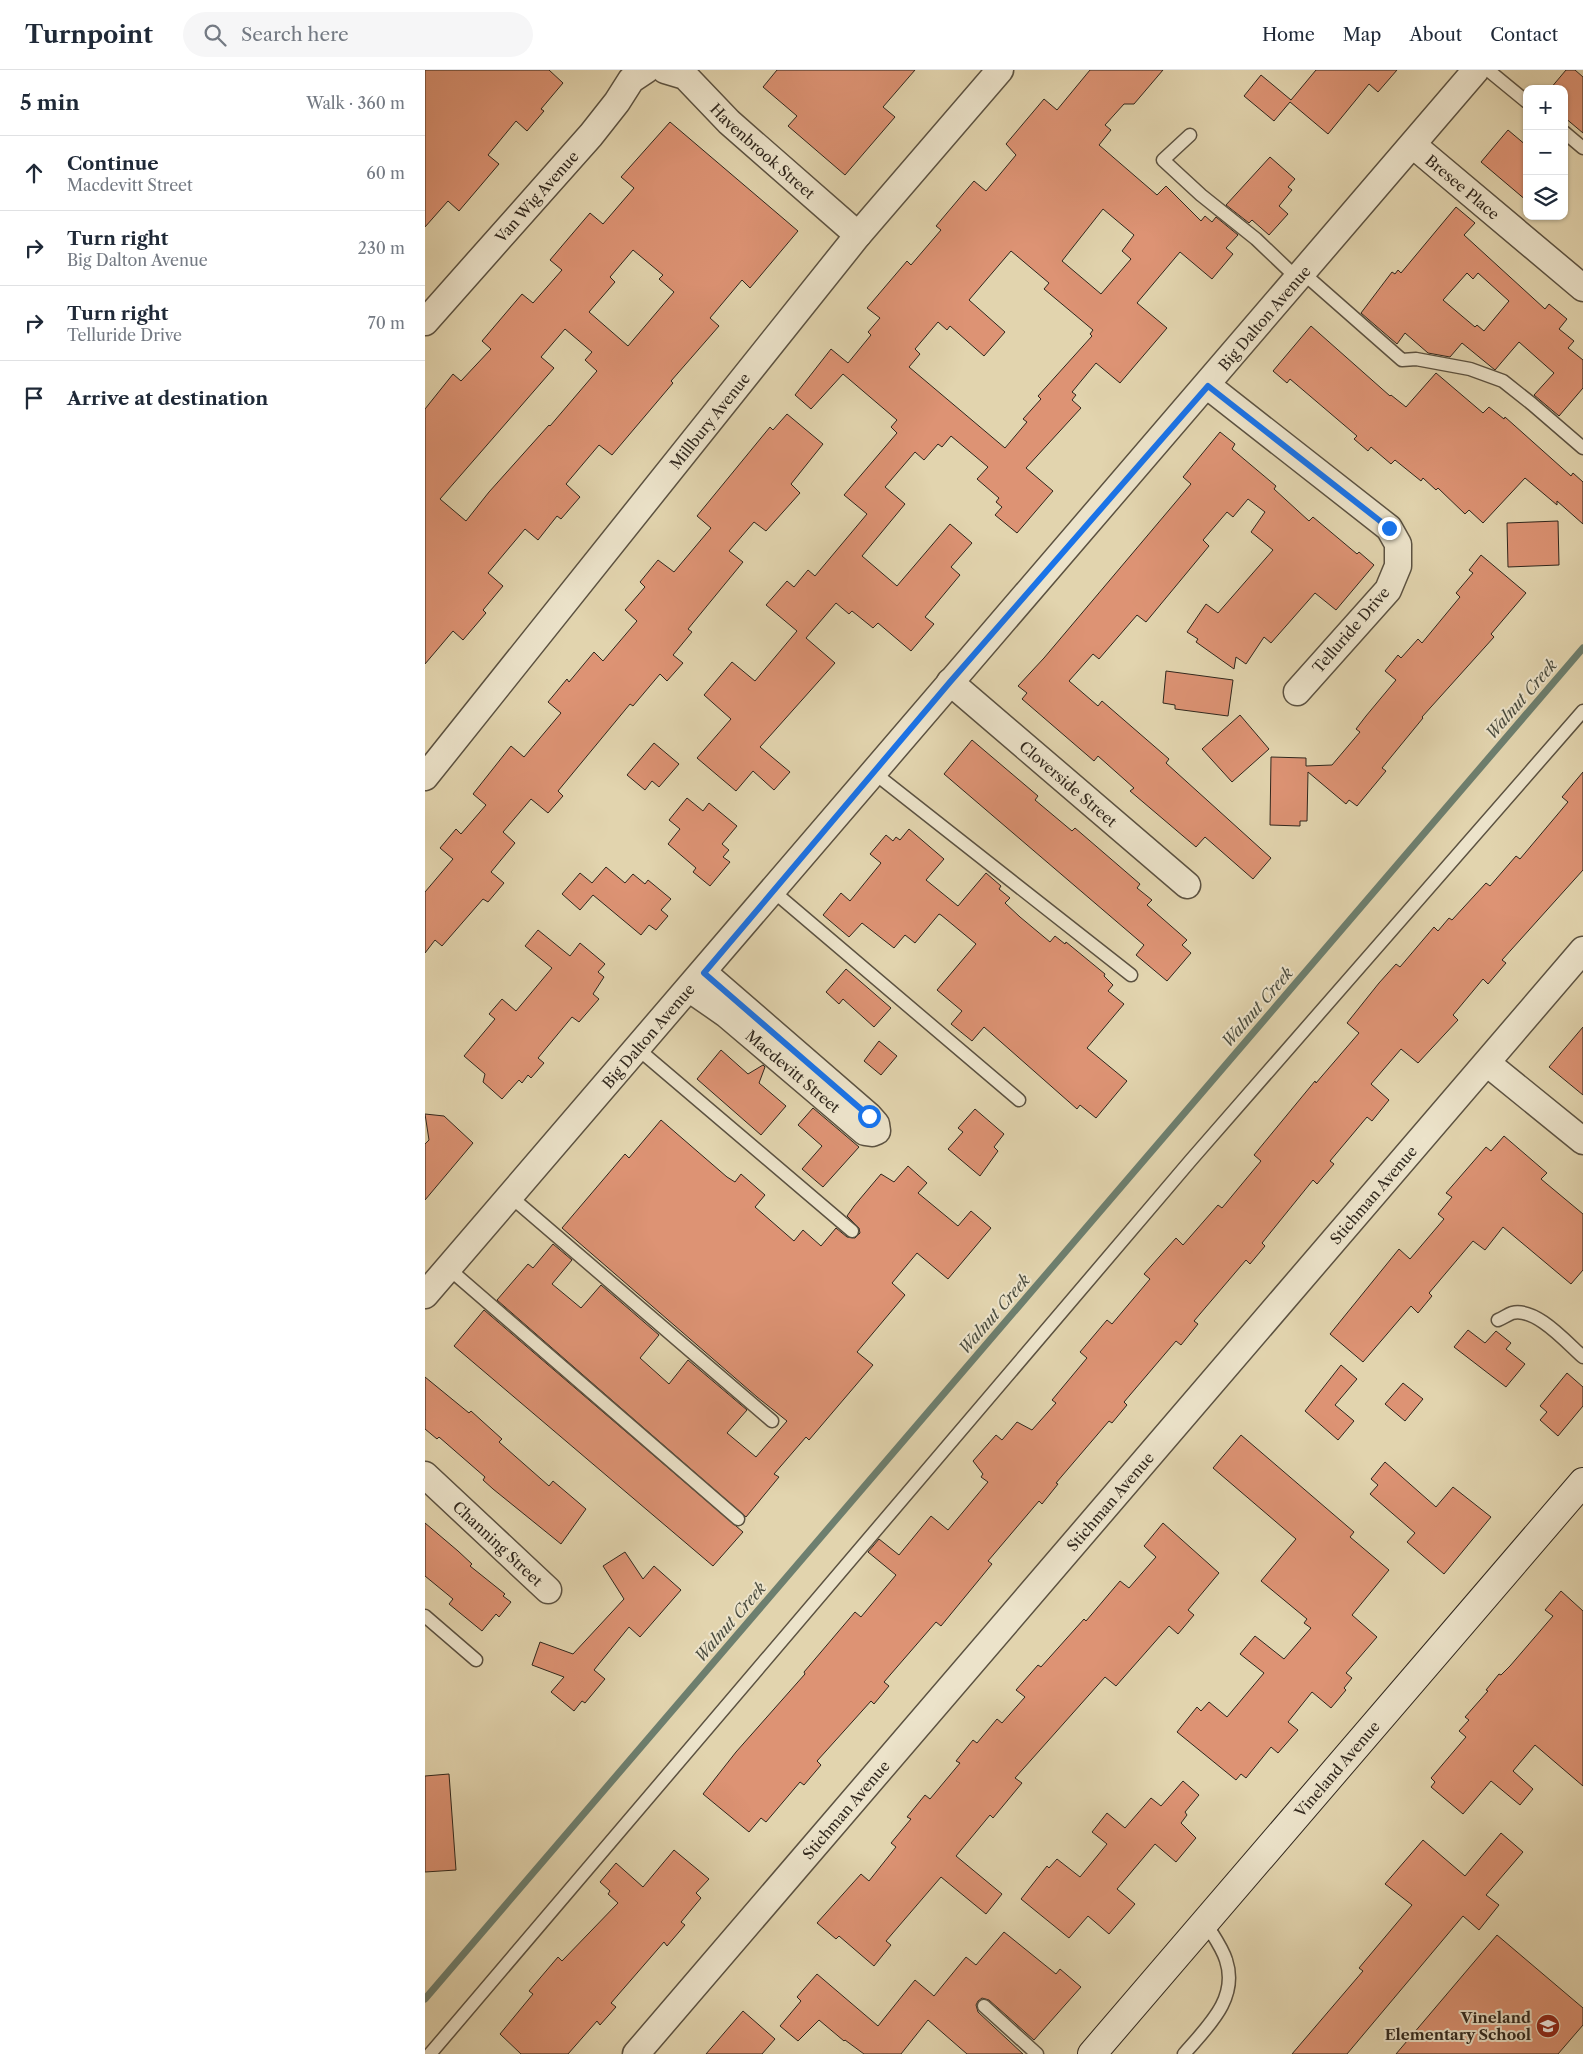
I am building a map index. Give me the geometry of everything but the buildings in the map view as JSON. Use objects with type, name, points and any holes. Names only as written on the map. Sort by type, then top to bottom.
[{"type":"street","name":"Van Wig Avenue","points":[[425,322],[591,135],[617,102],[631,80],[646,70]]},
{"type":"street","name":"Havenbrook Street","points":[[665,70],[685,76],[729,122],[858,236]]},
{"type":"street","name":"Millbury Avenue","points":[[425,777],[858,236],[999,70]]},
{"type":"street","name":"Big Dalton Avenue","points":[[425,1295],[697,981],[950,682],[1208,386],[1476,70]]},
{"type":"street","name":"Bresee Place","points":[[1413,144],[1583,288]]},
{"type":"street","name":"Telluride Drive","points":[[1208,386],[1389,528],[1398,544],[1398,566],[1388,590],[1297,692]]},
{"type":"street","name":"Cloverside Street","points":[[950,682],[1187,885]]},
{"type":"street","name":"Stichman Avenue","points":[[636,2054],[1583,950]]},
{"type":"street","name":"Macdevitt Street","points":[[697,981],[869,1116],[876,1124],[877,1131],[872,1133],[865,1132],[716,1006],[697,981]]},
{"type":"street","points":[[1487,1064],[1583,1141]]},
{"type":"street","name":"Channing Street","points":[[425,1476],[548,1590]]},
{"type":"street","name":"Vineland Avenue","points":[[1092,2054],[1583,1482]]},
{"type":"lane","points":[[1488,70],[1523,99]]},
{"type":"lane","points":[[1190,135],[1163,160],[1187,183],[1401,360],[1416,359],[1470,369],[1503,381],[1533,404],[1583,448]]},
{"type":"lane","points":[[1568,135],[1583,148]]},
{"type":"lane","points":[[430,2054],[1191,1160],[1583,711]]},
{"type":"lane","points":[[873,772],[1131,975]]},
{"type":"lane","points":[[773,891],[1019,1100]]},
{"type":"lane","points":[[638,1049],[852,1231]]},
{"type":"lane","points":[[510,1196],[772,1421]]},
{"type":"lane","points":[[448,1268],[738,1519]]},
{"type":"lane","points":[[1498,1320],[1514,1313],[1527,1313],[1538,1318],[1583,1357]]},
{"type":"lane","points":[[425,1616],[476,1660]]},
{"type":"lane","points":[[1183,2054],[1219,2014],[1225,2001],[1228,1986],[1226,1960],[1205,1922]]},
{"type":"lane","points":[[984,2006],[1037,2054]]},
{"type":"waterway","name":"Walnut Creek","points":[[425,1999],[1583,648]]},
{"type":"place","name":"Vineland Elementary School","points":[[1548,2026]]},
{"type":"route","points":[[869,1116],[704,973],[950,682],[1208,386],[1389,528]]}]
